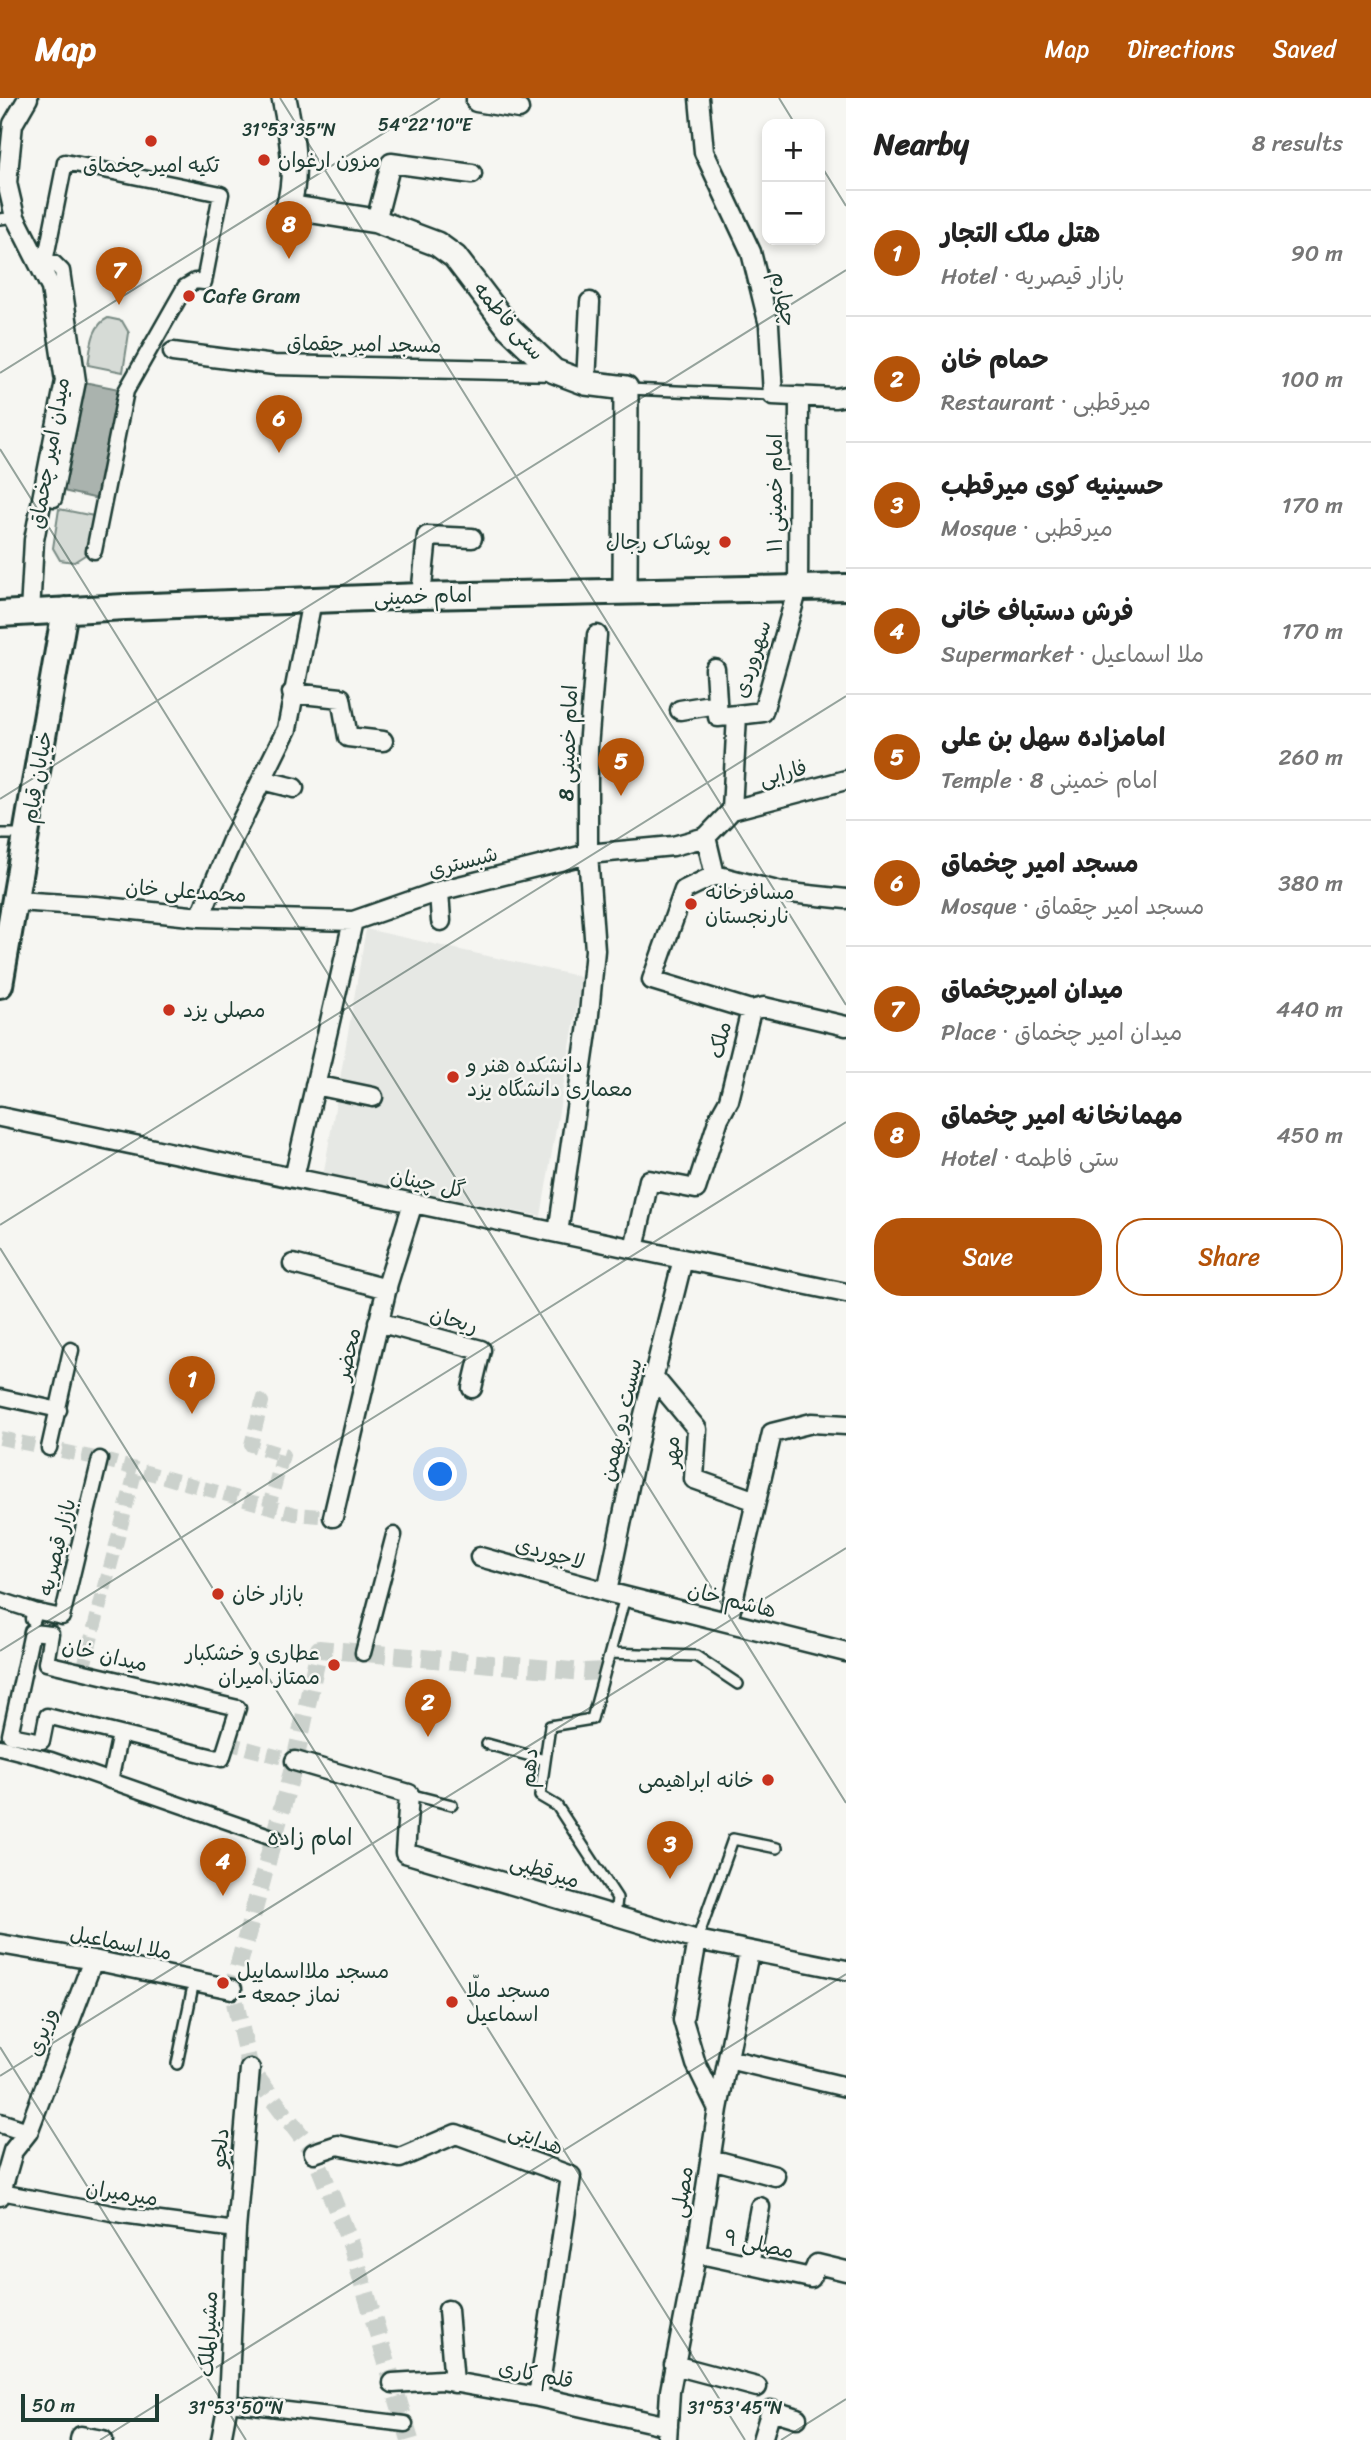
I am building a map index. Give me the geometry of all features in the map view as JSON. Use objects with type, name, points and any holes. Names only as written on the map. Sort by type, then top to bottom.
[{"type":"main road","name":"امام خمینی","points":[[0,614],[421,596],[846,587]]},
{"type":"main road","name":"خیابان قیام","points":[[0,985],[65,610]]},
{"type":"street","name":"میدان امیر چخماق","points":[[28,98],[13,124],[7,167],[8,218],[51,288],[65,380],[34,540],[30,613]]},
{"type":"street","name":"ستی فاطمه","points":[[284,98],[293,171],[288,207],[376,220],[437,244],[455,257],[509,328],[554,371],[586,383],[626,388]]},
{"type":"street","points":[[476,98],[475,102],[519,109]]},
{"type":"street","name":"چهارم","points":[[699,98],[704,152],[751,252],[769,325],[774,395]]},
{"type":"street","name":"میدان امیر چخماق","points":[[54,499],[78,381],[62,271],[54,263],[46,262],[65,162],[221,194],[204,282],[195,281],[185,287],[126,391],[94,551]]},
{"type":"street","points":[[376,220],[391,163],[472,174]]},
{"type":"street","points":[[586,383],[590,302]]},
{"type":"street","name":"مسجد امیر چقماق","points":[[173,352],[274,365],[554,371]]},
{"type":"street","points":[[625,590],[626,388]]},
{"type":"street","points":[[774,395],[799,398],[846,396]]},
{"type":"street","name":"امام خمینی ۱۱","points":[[798,588],[799,398]]},
{"type":"street","points":[[421,596],[427,536],[472,538]]},
{"type":"street","name":"سهروردی","points":[[732,810],[737,715],[763,712],[798,588]]},
{"type":"street","points":[[201,917],[233,838],[287,729],[312,600]]},
{"type":"street","name":"امام خمینی 8","points":[[558,1233],[588,1025],[595,950],[588,854],[588,748],[597,635]]},
{"type":"street","points":[[715,669],[718,717],[737,715]]},
{"type":"street","points":[[292,693],[341,698],[348,737],[383,741]]},
{"type":"street","points":[[680,710],[717,704]]},
{"type":"street","points":[[262,780],[294,788]]},
{"type":"street","name":"فارابی","points":[[732,810],[846,780]]},
{"type":"street","points":[[732,810],[706,837],[715,875],[782,892],[846,899]]},
{"type":"street","name":"شبستری","points":[[353,921],[439,891],[588,854],[673,846],[706,837]]},
{"type":"street","name":"ملک","points":[[634,1249],[649,1180],[696,1189],[719,1118],[729,1100],[751,1010],[652,980],[684,890],[715,875]]},
{"type":"street","points":[[439,891],[441,921]]},
{"type":"street","name":"محمدعلی خان","points":[[16,901],[201,917],[353,921]]},
{"type":"street","points":[[294,1178],[353,921]]},
{"type":"street","points":[[751,1010],[764,1007],[846,1027]]},
{"type":"street","points":[[315,1085],[373,1097]]},
{"type":"street","name":"گل چینان","points":[[0,1117],[846,1293]]},
{"type":"street","name":"محضر","points":[[333,1517],[387,1289],[413,1203]]},
{"type":"street","name":"بیست دو بهمن","points":[[616,1595],[653,1376],[683,1259]]},
{"type":"street","points":[[293,1264],[387,1289]]},
{"type":"street","name":"ریحان","points":[[379,1322],[481,1350],[472,1388]]},
{"type":"street","points":[[49,1448],[71,1350]]},
{"type":"street","name":"مهر","points":[[653,1376],[697,1429],[694,1479],[756,1501]]},
{"type":"street","points":[[0,1397],[59,1410]]},
{"type":"street","points":[[727,1622],[772,1433],[812,1423],[846,1425]]},
{"type":"street","name":"بازار قیصریه","points":[[34,1611],[62,1617],[100,1459]]},
{"type":"street","points":[[363,1653],[394,1535]]},
{"type":"street","name":"لاجوردی","points":[[480,1557],[616,1595]]},
{"type":"street","name":"هاشم خان","points":[[616,1595],[846,1652]]},
{"type":"street","points":[[0,1600],[34,1611],[10,1735],[16,1735]]},
{"type":"street","name":"میدان خان","points":[[16,1735],[42,1741],[47,1716],[222,1759],[238,1708],[46,1663],[51,1634],[32,1632]]},
{"type":"street","points":[[110,1780],[120,1734]]},
{"type":"street","points":[[16,1735],[6,1749],[51,1760],[275,1838]]},
{"type":"street","points":[[295,1761],[409,1794]]},
{"type":"street","name":"میرقطبی","points":[[409,1794],[405,1853],[698,1940],[846,1970]]},
{"type":"street","points":[[698,1940],[683,2020],[696,2064],[718,2109]]},
{"type":"street","name":"ملا اسماعیل","points":[[0,1944],[232,1989]]},
{"type":"street","name":"مصلی","points":[[667,2433],[674,2365],[696,2253],[718,2109],[749,1952]]},
{"type":"street","name":"وزیری","points":[[1,2194],[13,2151],[28,2133],[93,1960]]},
{"type":"street","points":[[728,2059],[846,2087]]},
{"type":"street","name":"دلجو","points":[[236,2230],[250,2069]]},
{"type":"street","points":[[0,2123],[28,2133]]},
{"type":"street","name":"هدایتی","points":[[314,2153],[338,2145],[400,2158],[456,2134],[572,2176],[538,2397]]},
{"type":"street","points":[[710,2159],[775,2176]]},
{"type":"street","name":"میرمیران","points":[[1,2194],[122,2215],[236,2230]]},
{"type":"street","points":[[749,2265],[760,2207]]},
{"type":"street","name":"مشیرالملک","points":[[222,2440],[228,2403],[236,2230]]},
{"type":"street","name":"مصلی ۹","points":[[696,2253],[811,2278],[817,2264],[846,2271]]},
{"type":"street","points":[[448,2311],[454,2383]]},
{"type":"street","points":[[674,2365],[757,2386]]},
{"type":"street","name":"قلم کاری","points":[[393,2383],[441,2381],[538,2397],[667,2433]]},
{"type":"street","points":[[228,2403],[405,2424]]},
{"type":"street","points":[[762,2440],[771,2410],[797,2418]]},
{"type":"street","points":[[81,2438],[103,2440]]},
{"type":"lane","points":[[626,388],[774,395]]},
{"type":"lane","points":[[0,834],[27,834]]},
{"type":"lane","name":"دهم","points":[[615,1916],[617,1898],[557,1806],[540,1796],[550,1726],[592,1720],[610,1653],[616,1595]]},
{"type":"lane","points":[[610,1653],[696,1656],[738,1684]]},
{"type":"lane","points":[[487,1744],[545,1760]]},
{"type":"lane","points":[[409,1794],[452,1805]]},
{"type":"lane","points":[[698,1940],[733,1839],[776,1848]]},
{"type":"lane","points":[[177,2064],[194,1981]]},
{"type":"shaded area","points":[[108,318],[122,321],[129,333],[123,372],[88,365],[95,332]]},
{"type":"shaded area","points":[[84,382],[119,389],[98,499],[63,491]]},
{"type":"shaded area","points":[[59,509],[94,516],[85,555],[74,562],[60,560],[53,548]]},
{"type":"shaded area","name":"دانشکده هنر و معماری دانشگاه یزد","points":[[366,929],[582,977],[541,1216],[323,1177]]},
{"type":"tunnel","points":[[256,1400],[262,1402],[251,1445],[283,1455],[269,1506]]},
{"type":"tunnel","points":[[0,1438],[100,1459],[295,1514],[333,1517]]},
{"type":"tunnel","points":[[83,1670],[136,1469]]},
{"type":"tunnel","points":[[410,2440],[352,2247],[314,2153],[250,2069],[232,1989],[295,1761],[319,1649],[584,1672],[605,1671]]},
{"type":"tunnel","points":[[227,1743],[295,1761]]},
{"type":"place","name":"تکیه امیر چخماق","points":[[151,141]]},
{"type":"place","name":"مزون ارغوان","points":[[264,160]]},
{"type":"place","name":"مهمانخانه امیر چخماق","points":[[289,259]]},
{"type":"place","name":"Cafe Gram","points":[[189,296]]},
{"type":"place","name":"میدان امیرچخماق","points":[[119,305]]},
{"type":"place","name":"مسجد امیر چخماق","points":[[279,453]]},
{"type":"place","name":"پوشاک رجال","points":[[725,542]]},
{"type":"place","name":"امامزاده سهل بن علی","points":[[621,796]]},
{"type":"place","name":"مسافرخانه نارنجستان","points":[[691,904]]},
{"type":"place","name":"مصلی یزد","points":[[169,1010]]},
{"type":"place","name":"دانشکده هنر و معماری دانشگاه یزد","points":[[453,1077]]},
{"type":"place","name":"هتل ملک التجار","points":[[192,1414]]},
{"type":"place","name":"بازار خان","points":[[218,1594]]},
{"type":"place","name":"عطاری و خشکبار ممتاز امیران","points":[[334,1665]]},
{"type":"place","name":"حمام خان","points":[[428,1737]]},
{"type":"place","name":"خانه ابراهیمی","points":[[768,1780]]},
{"type":"place","name":"حسینیه کوی میرقطب","points":[[670,1879]]},
{"type":"place","name":"فرش دستباف خانی","points":[[223,1896]]},
{"type":"place","name":"مسجد ملااسماییل - نماز جمعه","points":[[223,1983]]},
{"type":"place","name":"مسجد ملّا اسماعیل","points":[[452,2002]]},
{"type":"district","name":"امام زاده","points":[[310,1837]]}]
